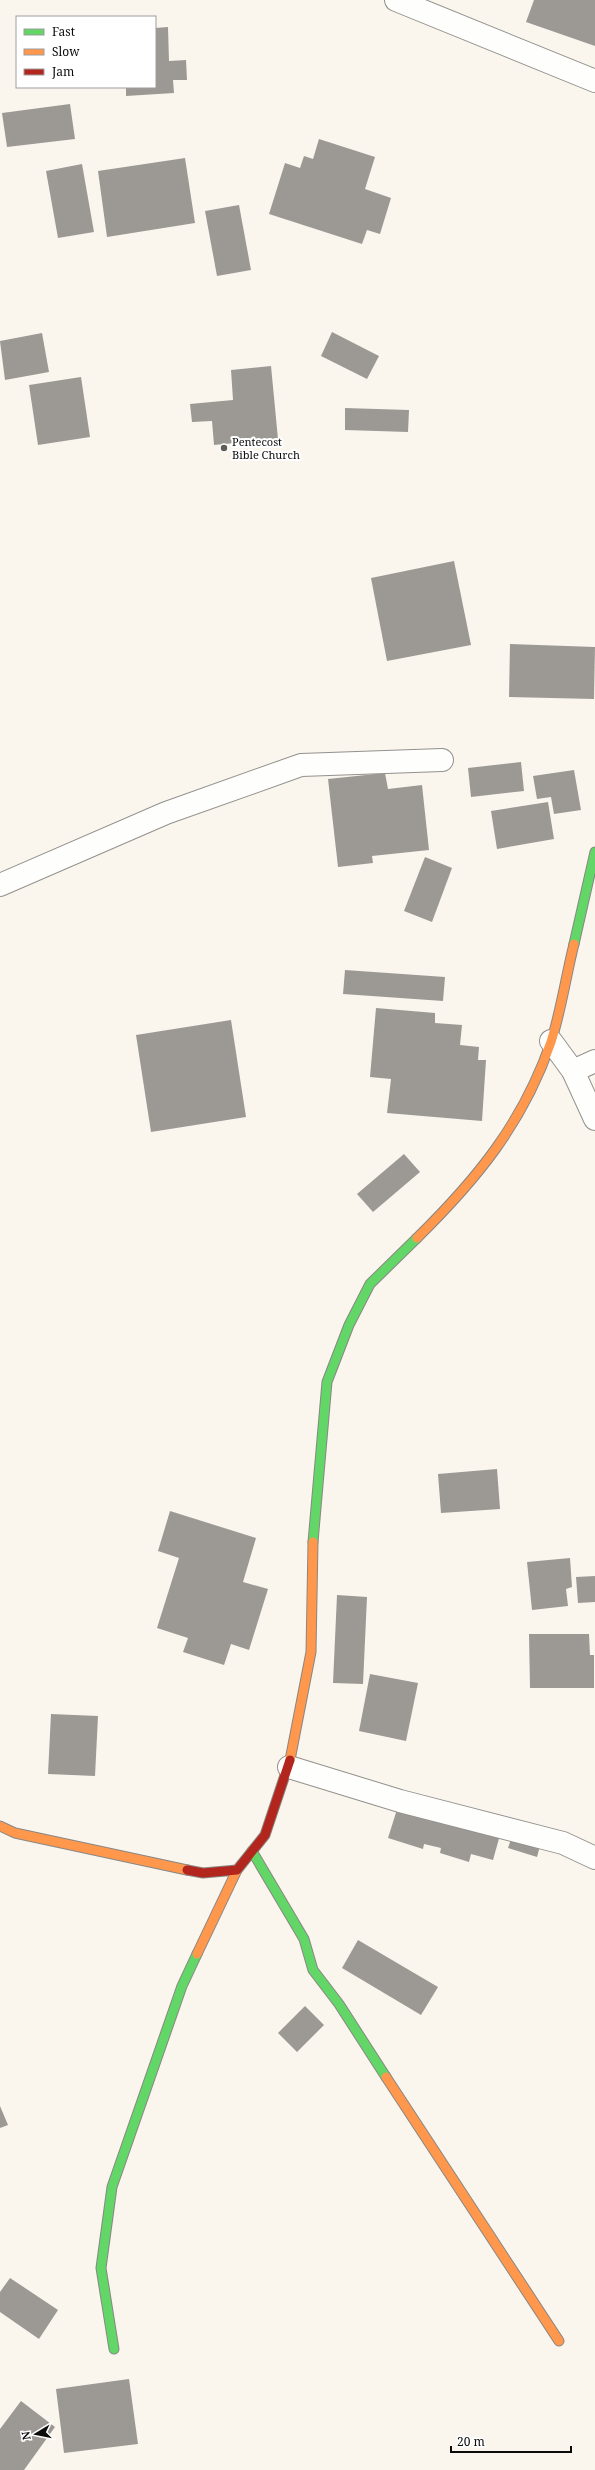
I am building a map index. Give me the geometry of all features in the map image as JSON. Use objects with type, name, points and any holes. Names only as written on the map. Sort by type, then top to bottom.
[{"type":"street","points":[[396,0],[595,81]]},
{"type":"street","points":[[0,885],[166,813],[301,764],[442,760]]},
{"type":"street","points":[[114,2350],[101,2268],[112,2187],[182,1986],[237,1870],[265,1835],[289,1767],[311,1652],[313,1531],[327,1382],[349,1325],[370,1284],[454,1202],[488,1162],[527,1099],[552,1041],[595,852]]},
{"type":"street","points":[[552,1041],[573,1071],[595,1119]]},
{"type":"street","points":[[573,1071],[595,1061]]},
{"type":"street","points":[[289,1767],[400,1801],[563,1843],[595,1858]]},
{"type":"street","points":[[0,1826],[15,1833],[203,1872],[237,1870]]},
{"type":"street","points":[[252,1851],[304,1939],[313,1970],[339,2004],[559,2341]]},
{"type":"building","points":[[534,0],[595,0],[595,46],[526,22]]},
{"type":"building","points":[[168,27],[169,61],[186,60],[187,80],[173,80],[174,93],[126,96],[126,88],[156,88],[156,28]]},
{"type":"building","points":[[70,104],[75,139],[7,147],[2,113]]},
{"type":"building","points":[[319,139],[375,157],[365,189],[391,198],[380,234],[367,230],[362,244],[269,214],[285,163],[300,168],[304,156],[313,159]]},
{"type":"building","points":[[185,158],[195,223],[107,237],[98,171]]},
{"type":"building","points":[[82,164],[94,232],[58,238],[46,171]]},
{"type":"building","points":[[239,205],[251,270],[217,276],[205,211]]},
{"type":"building","points":[[332,332],[379,356],[367,379],[321,356]]},
{"type":"building","points":[[42,333],[49,372],[5,380],[0,341]]},
{"type":"building","points":[[271,366],[278,439],[214,445],[212,421],[192,422],[190,404],[233,400],[231,370]]},
{"type":"building","points":[[81,377],[90,437],[38,445],[29,385]]},
{"type":"building","points":[[345,408],[409,410],[408,432],[345,430]]},
{"type":"building","points":[[454,561],[471,645],[387,661],[371,578]]},
{"type":"building","points":[[510,644],[595,647],[594,699],[509,697]]},
{"type":"building","points":[[521,762],[524,791],[471,797],[468,768]]},
{"type":"building","points":[[574,770],[581,810],[554,814],[551,797],[537,799],[533,776]]},
{"type":"building","points":[[385,773],[388,789],[422,785],[429,850],[372,856],[373,863],[338,867],[328,779]]},
{"type":"building","points":[[548,802],[554,839],[497,849],[491,811]]},
{"type":"building","points":[[425,857],[452,868],[432,922],[404,911]]},
{"type":"building","points":[[345,970],[445,977],[443,1001],[343,994]]},
{"type":"building","points":[[376,1008],[435,1013],[435,1023],[462,1025],[460,1045],[479,1047],[478,1060],[486,1060],[482,1121],[387,1113],[391,1079],[370,1077]]},
{"type":"building","points":[[231,1020],[246,1117],[151,1132],[136,1035]]},
{"type":"building","points":[[404,1154],[420,1172],[373,1212],[357,1194]]},
{"type":"building","points":[[497,1469],[500,1509],[441,1513],[438,1474]]},
{"type":"building","points":[[170,1511],[256,1538],[243,1582],[268,1589],[249,1650],[231,1644],[224,1665],[183,1652],[188,1638],[157,1628],[179,1558],[158,1551]]},
{"type":"building","points":[[570,1558],[572,1587],[566,1589],[568,1606],[532,1610],[527,1562]]},
{"type":"building","points":[[595,1576],[595,1602],[578,1603],[576,1577]]},
{"type":"building","points":[[337,1595],[367,1597],[363,1684],[333,1683]]},
{"type":"building","points":[[529,1634],[589,1634],[590,1655],[594,1655],[594,1688],[530,1688]]},
{"type":"building","points":[[370,1674],[418,1683],[406,1741],[359,1731]]},
{"type":"building","points":[[51,1714],[98,1716],[95,1776],[48,1774]]},
{"type":"building","points":[[399,1803],[500,1835],[493,1860],[471,1854],[469,1862],[440,1853],[441,1848],[424,1844],[423,1849],[388,1838]]},
{"type":"building","points":[[513,1833],[541,1842],[537,1857],[508,1848]]},
{"type":"building","points":[[358,1940],[438,1987],[421,2015],[342,1968]]},
{"type":"building","points":[[305,2006],[324,2025],[297,2052],[278,2033]]},
{"type":"building","points":[[0,2106],[8,2125],[0,2128]]},
{"type":"building","points":[[10,2278],[58,2310],[39,2339],[0,2312],[0,2292]]},
{"type":"building","points":[[129,2379],[138,2444],[64,2453],[56,2389]]},
{"type":"building","points":[[21,2401],[55,2427],[24,2470],[0,2470],[0,2429]]},
{"type":"traffic: fast","points":[[574,944],[595,852]]},
{"type":"traffic: fast","points":[[313,1542],[327,1382],[349,1325],[370,1284],[417,1238]]},
{"type":"traffic: fast","points":[[252,1851],[304,1939],[313,1970],[339,2004],[386,2077]]},
{"type":"traffic: fast","points":[[114,2349],[101,2268],[112,2187],[182,1986],[197,1954]]},
{"type":"traffic: slow","points":[[417,1238],[439,1216],[478,1171],[496,1148],[527,1098],[540,1071],[551,1042],[558,1018],[574,944]]},
{"type":"traffic: slow","points":[[290,1760],[311,1652],[313,1542]]},
{"type":"traffic: slow","points":[[0,1826],[15,1833],[187,1870]]},
{"type":"traffic: slow","points":[[197,1954],[237,1870]]},
{"type":"traffic: slow","points":[[386,2077],[559,2341]]},
{"type":"traffic: jam","points":[[187,1870],[203,1873],[237,1870],[265,1835],[290,1760]]},
{"type":"place","name":"Pentecost Bible Church","points":[[224,448]]}]
